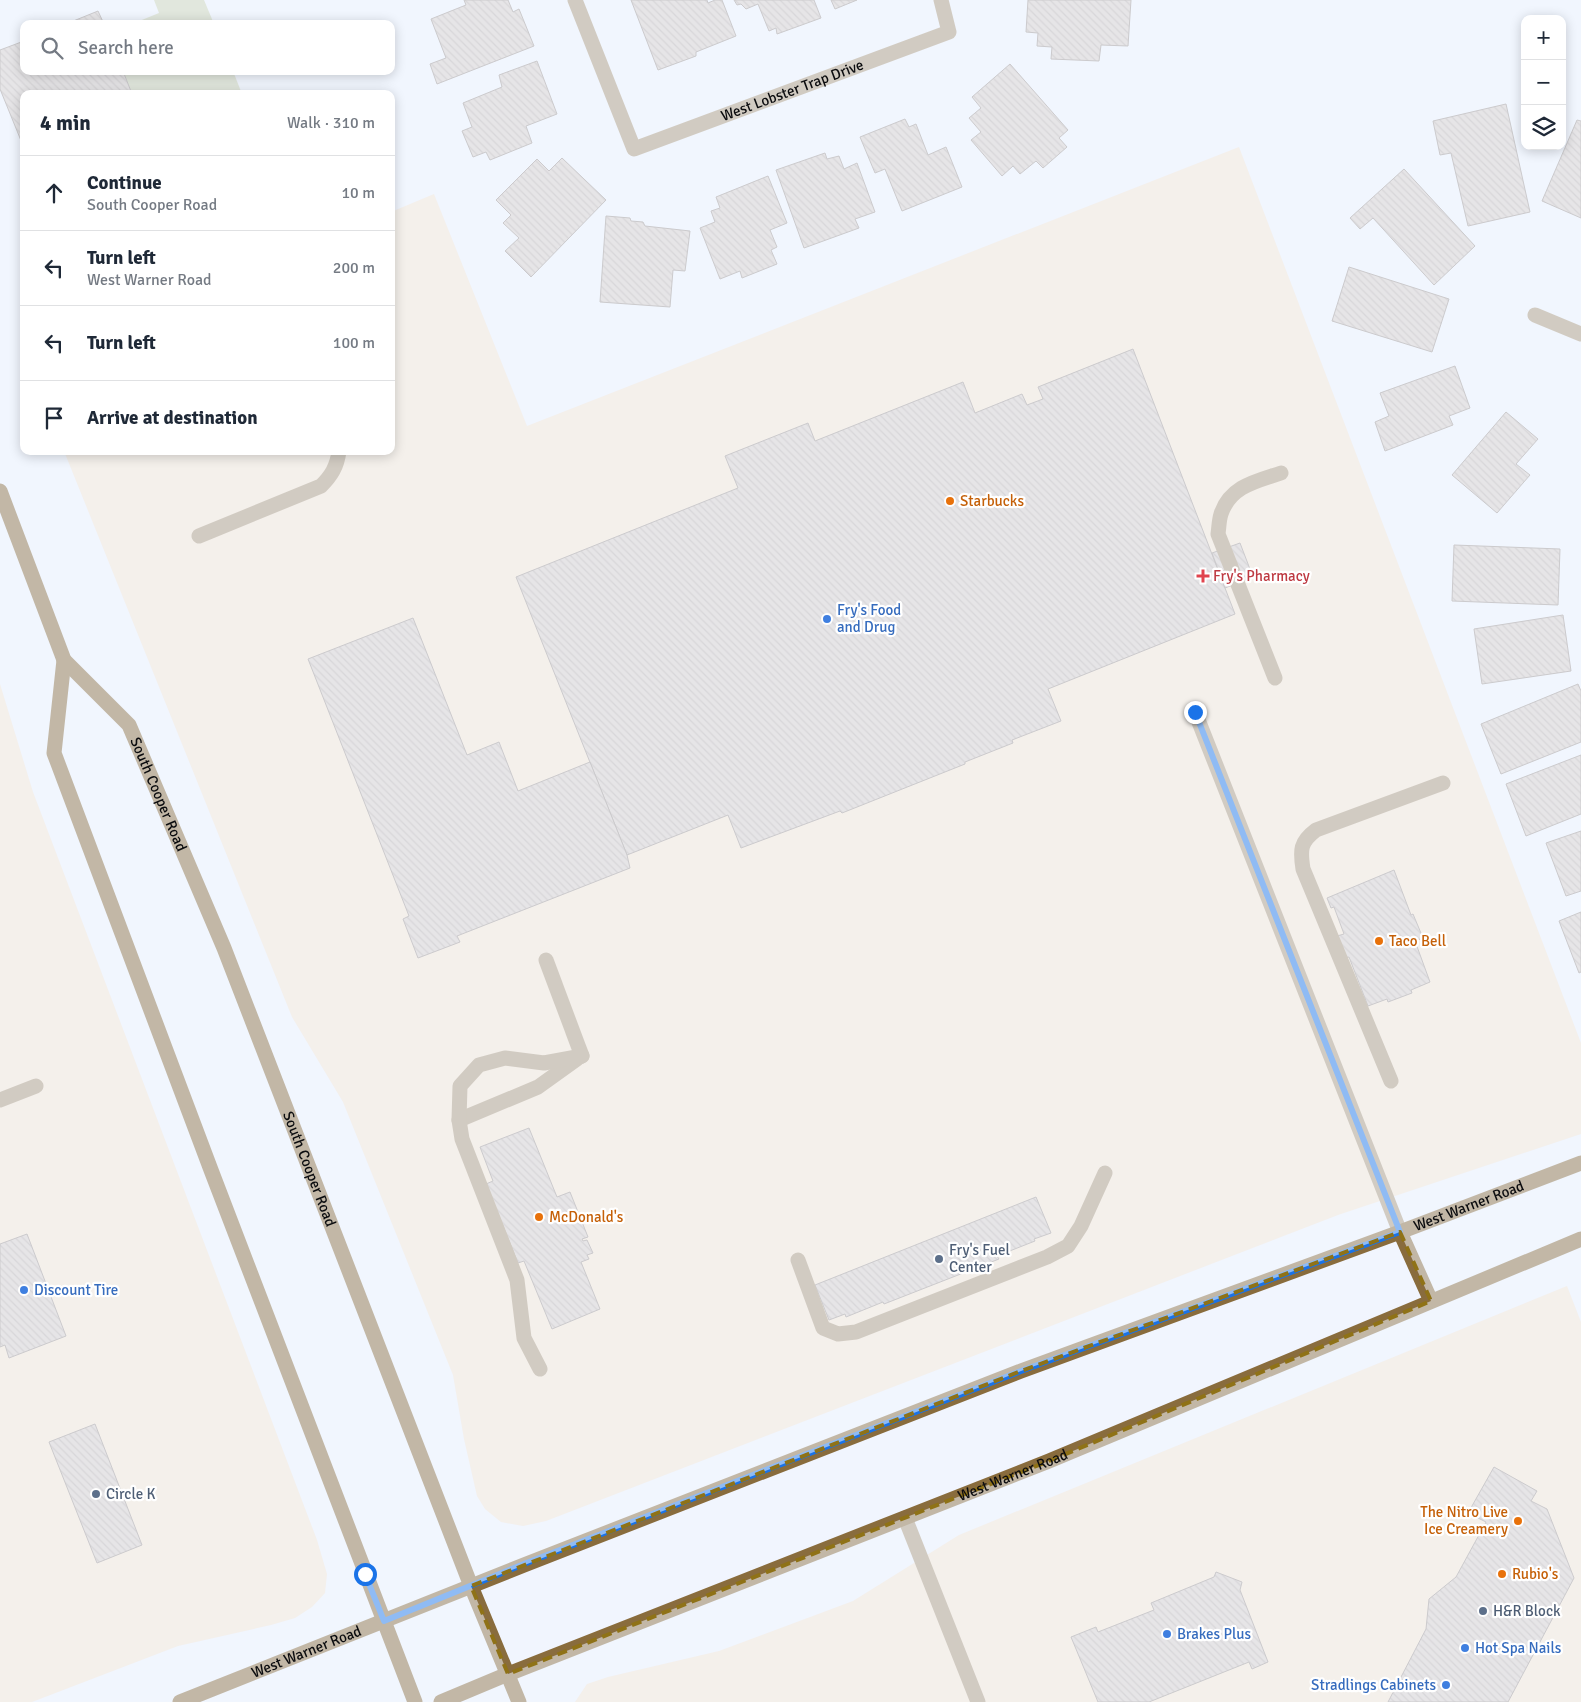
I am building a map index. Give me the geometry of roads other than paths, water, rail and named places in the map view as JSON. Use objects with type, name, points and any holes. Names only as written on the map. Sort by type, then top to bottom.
[{"type":"main road","name":"South Cooper Road","points":[[0,491],[64,660],[130,725],[224,948],[471,1586],[519,1702]]},
{"type":"main road","name":"South Cooper Road","points":[[64,660],[54,754],[414,1702]]},
{"type":"main road","name":"West Warner Road","points":[[180,1702],[1021,1371],[1400,1232],[1581,1163]]},
{"type":"main road","points":[[1400,1232],[1431,1301]]},
{"type":"main road","name":"West Warner Road","points":[[442,1702],[508,1674],[1049,1461],[1581,1239]]},
{"type":"street","name":"West Lobster Trap Drive","points":[[575,0],[634,149],[949,32],[941,0]]},
{"type":"street","points":[[1535,315],[1581,334]]},
{"type":"street","points":[[199,536],[320,486],[334,471],[337,465],[338,455]]},
{"type":"street","points":[[1275,678],[1218,534],[1221,514],[1231,494],[1252,483],[1281,473]]},
{"type":"street","points":[[1195,712],[1400,1232]]},
{"type":"street","points":[[1390,1082],[1303,869],[1302,846],[1306,838],[1316,830],[1443,782]]},
{"type":"street","points":[[546,960],[582,1056]]},
{"type":"street","points":[[540,1369],[524,1338],[517,1280],[462,1139],[459,1120],[460,1086],[479,1065],[505,1058],[544,1063],[582,1056]]},
{"type":"street","points":[[459,1120],[538,1087],[582,1056]]},
{"type":"street","points":[[0,1100],[36,1086]]},
{"type":"street","points":[[798,1260],[823,1328],[838,1334],[856,1332],[1047,1257],[1068,1246],[1081,1226],[1105,1173]]},
{"type":"street","points":[[905,1518],[978,1702]]},
{"type":"place","name":"Starbucks","points":[[950,501]]},
{"type":"place","name":"Fry's Pharmacy","points":[[1203,576]]},
{"type":"place","name":"Fry's Food and Drug","points":[[827,619]]},
{"type":"place","name":"Taco Bell","points":[[1379,941]]},
{"type":"place","name":"McDonald's","points":[[539,1217]]},
{"type":"place","name":"Fry's Fuel Center","points":[[939,1259]]},
{"type":"place","name":"Discount Tire","points":[[24,1290]]},
{"type":"place","name":"Circle K","points":[[96,1494]]},
{"type":"place","name":"The Nitro Live Ice Creamery","points":[[1518,1521]]},
{"type":"place","name":"Rubio's","points":[[1502,1574]]},
{"type":"place","name":"H&R Block","points":[[1483,1611]]},
{"type":"place","name":"Brakes Plus","points":[[1167,1634]]},
{"type":"place","name":"Hot Spa Nails","points":[[1465,1648]]},
{"type":"place","name":"Stradlings Cabinets","points":[[1446,1685]]}]
